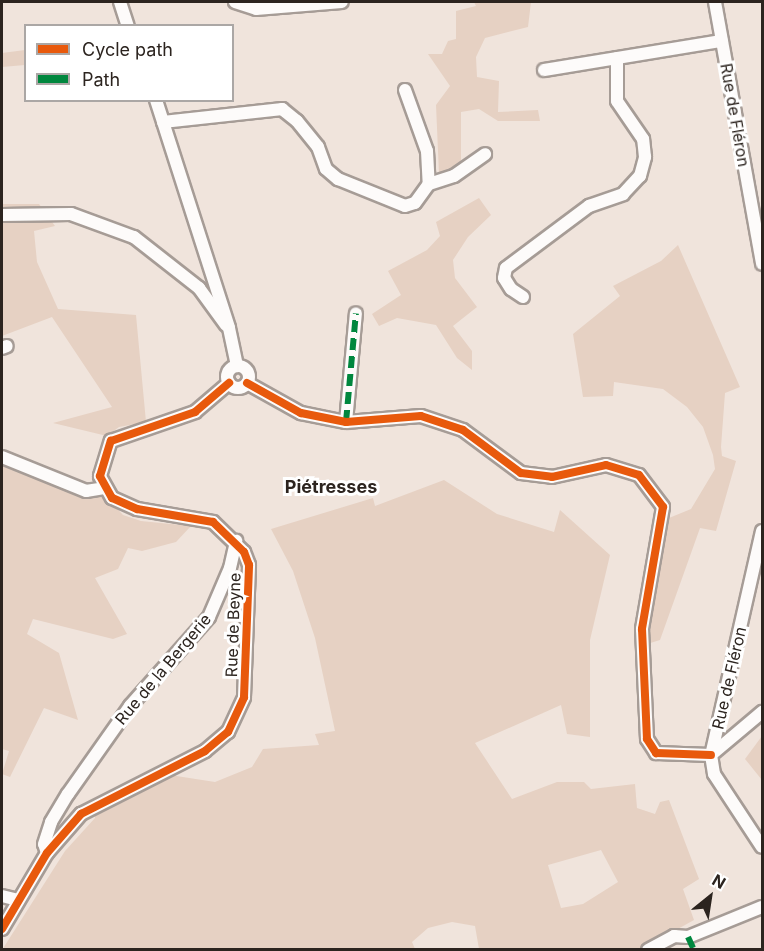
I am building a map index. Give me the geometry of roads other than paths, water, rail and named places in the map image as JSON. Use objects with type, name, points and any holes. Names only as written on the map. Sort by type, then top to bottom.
[{"type":"street","points":[[120,2],[127,24]]},
{"type":"street","points":[[234,2],[256,9],[342,2]]},
{"type":"street","name":"Rue de Fléron","points":[[715,2],[762,264]]},
{"type":"street","points":[[544,70],[722,41]]},
{"type":"street","points":[[524,297],[511,289],[504,278],[506,268],[589,206],[623,194],[640,176],[645,157],[643,139],[617,101],[617,58]]},
{"type":"street","points":[[405,90],[427,151],[429,184]]},
{"type":"street","points":[[157,102],[230,328],[237,366]]},
{"type":"street","points":[[163,122],[282,109],[318,147],[326,169],[338,179],[405,206],[415,203],[429,184],[454,176],[485,154]]},
{"type":"street","points":[[2,215],[71,214],[134,237],[200,288],[230,328]]},
{"type":"street","points":[[346,422],[356,314]]},
{"type":"street","points":[[2,457],[86,490],[106,488],[100,466],[111,441],[195,412],[229,383],[230,368],[237,366],[249,370],[248,383],[243,388],[229,383]]},
{"type":"street","points":[[248,383],[301,413],[346,422],[421,416],[464,430],[521,473],[552,477],[606,465],[639,475],[663,507],[642,629],[647,739],[656,753],[711,755],[762,712]]},
{"type":"street","name":"Rue de Beyne","points":[[2,929],[47,853],[81,814],[205,751],[228,732],[244,697],[249,565],[236,542],[213,522],[137,509],[112,498],[106,488]]},
{"type":"street","name":"Rue de Fléron","points":[[711,755],[762,531]]},
{"type":"street","name":"Rue de la Bergerie","points":[[47,853],[44,844],[51,822],[68,794],[130,706],[209,617],[230,568],[236,542]]},
{"type":"street","points":[[711,755],[714,774],[762,847]]},
{"type":"street","points":[[2,896],[18,900]]},
{"type":"street","points":[[648,950],[674,936],[688,937],[762,907]]},
{"type":"district","name":"Piétresses","points":[[331,487]]}]
